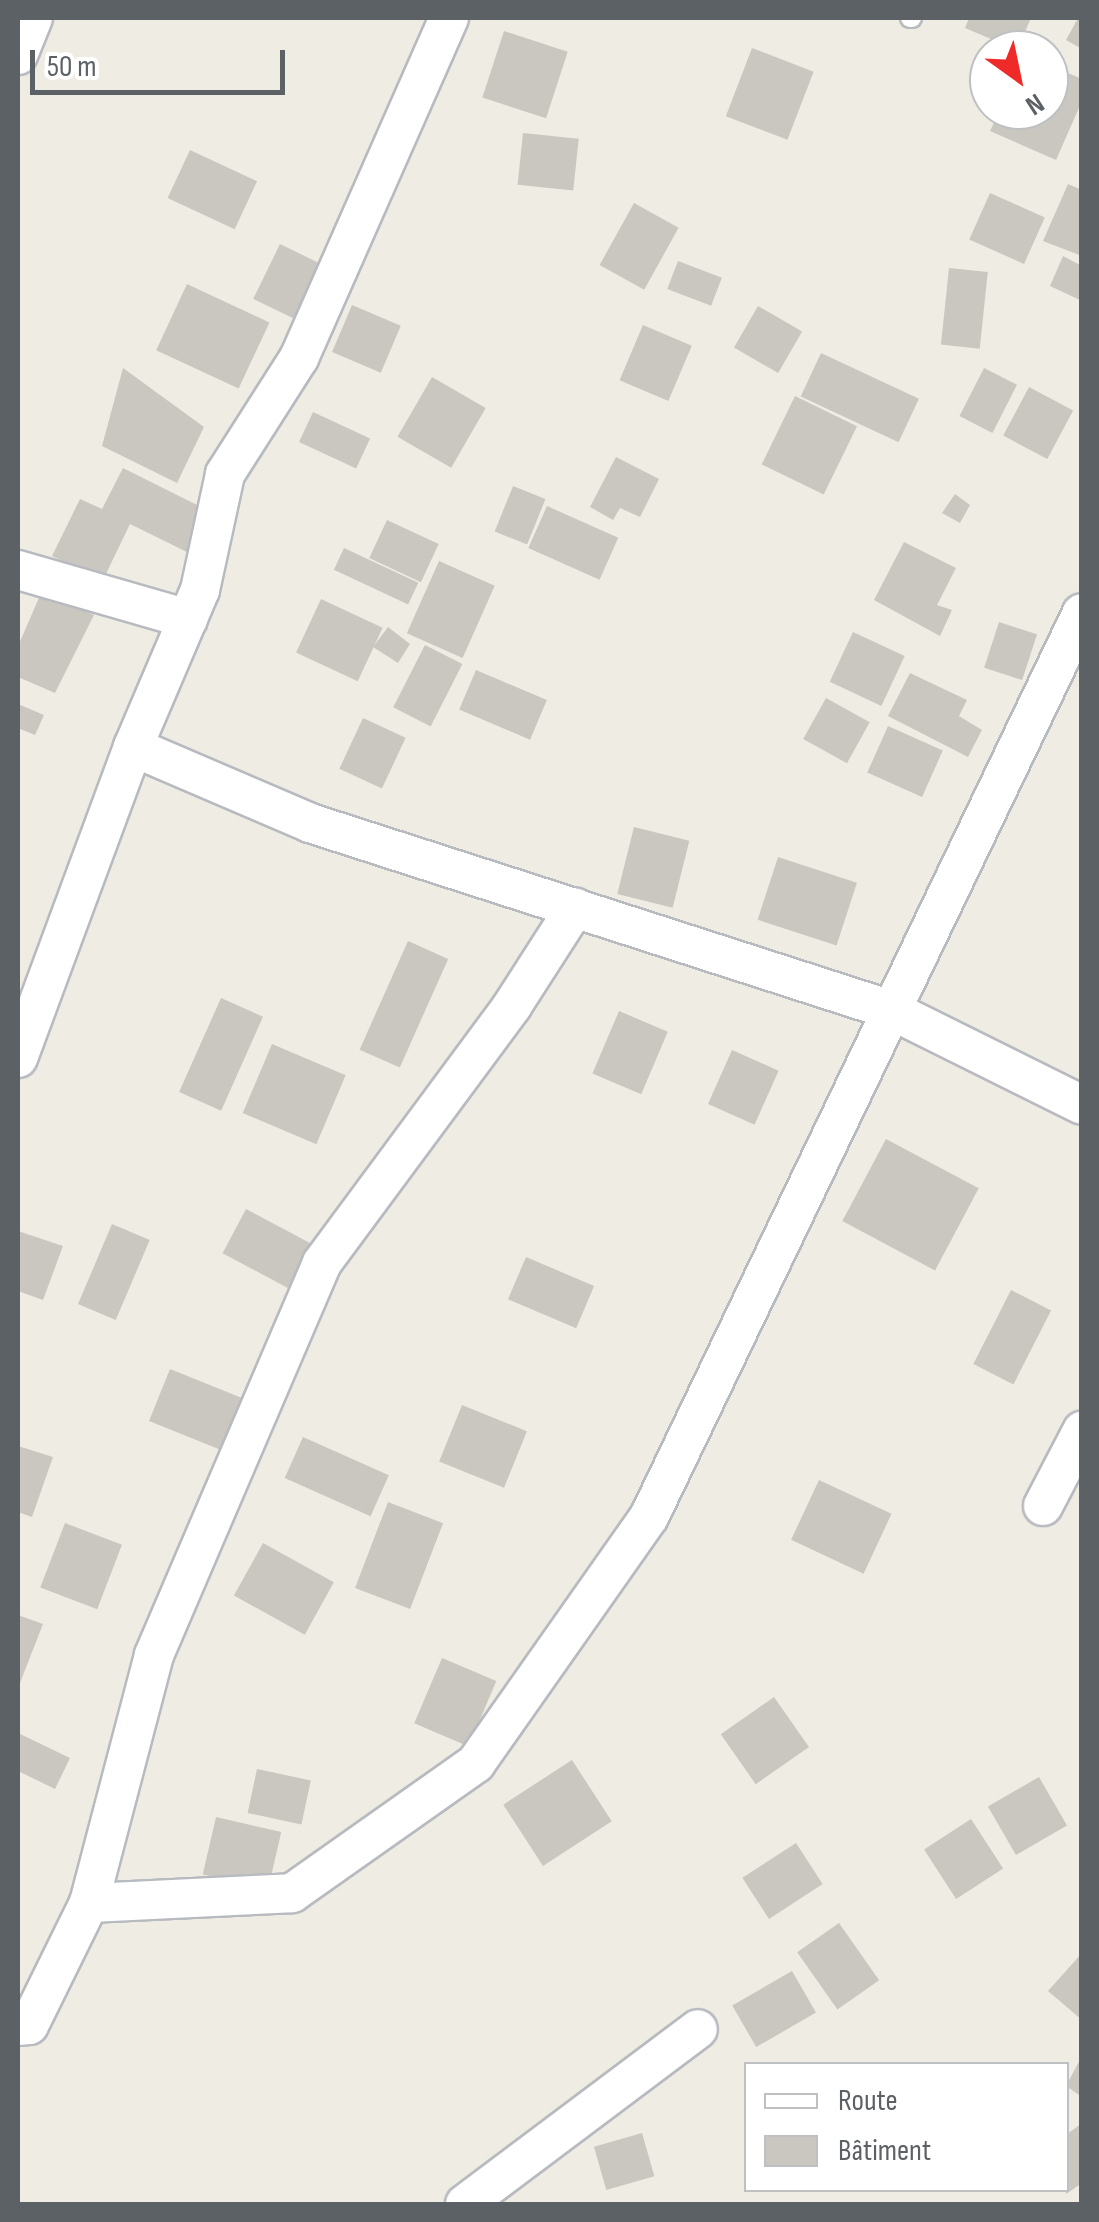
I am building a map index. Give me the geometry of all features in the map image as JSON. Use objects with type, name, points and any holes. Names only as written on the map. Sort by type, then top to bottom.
[{"type":"street","points":[[18,55],[33,18]]},
{"type":"street","points":[[18,1058],[133,747],[188,618],[225,474],[299,358],[449,18]]},
{"type":"street","points":[[18,570],[188,618]]},
{"type":"street","points":[[89,1903],[292,1893],[476,1762],[649,1517],[1082,612]]},
{"type":"street","points":[[133,747],[310,823],[892,1010],[1082,1105]]},
{"type":"street","points":[[18,2026],[30,2025],[89,1903],[154,1655],[322,1263],[512,1006],[575,908]]},
{"type":"street","points":[[1043,1506],[1082,1431]]},
{"type":"street","points":[[465,2204],[698,2028]]},
{"type":"building","points":[[969,18],[1031,18],[1026,30],[965,28]]},
{"type":"building","points":[[1078,18],[1082,18],[1082,49],[1069,42]]},
{"type":"building","points":[[504,31],[568,52],[546,118],[482,98]]},
{"type":"building","points":[[752,48],[814,72],[787,140],[726,116]]},
{"type":"building","points":[[1069,73],[1082,79],[1082,101],[1056,160],[990,131],[1069,130]]},
{"type":"building","points":[[523,133],[579,139],[573,191],[518,185]]},
{"type":"building","points":[[190,150],[257,181],[235,229],[168,198]]},
{"type":"building","points":[[1068,184],[1082,190],[1082,256],[1043,241]]},
{"type":"building","points":[[990,193],[1045,217],[1024,264],[969,240]]},
{"type":"building","points":[[634,203],[679,228],[644,290],[600,265]]},
{"type":"building","points":[[280,244],[321,264],[295,319],[253,299]]},
{"type":"building","points":[[1063,256],[1082,266],[1082,301],[1050,286]]},
{"type":"building","points":[[678,261],[722,278],[711,306],[667,289]]},
{"type":"building","points":[[949,268],[988,272],[980,349],[941,345]]},
{"type":"building","points":[[187,284],[269,322],[239,389],[156,350]]},
{"type":"building","points":[[352,305],[401,326],[381,373],[332,352]]},
{"type":"building","points":[[758,306],[802,331],[778,373],[734,348]]},
{"type":"building","points":[[643,325],[692,346],[668,401],[620,380]]},
{"type":"building","points":[[821,353],[919,399],[899,442],[801,397]]},
{"type":"building","points":[[123,368],[204,427],[177,483],[102,446]]},
{"type":"building","points":[[984,368],[1017,385],[992,433],[959,416]]},
{"type":"building","points":[[432,377],[486,408],[451,468],[398,437]]},
{"type":"building","points":[[1029,387],[1073,410],[1047,459],[1003,436]]},
{"type":"building","points":[[795,396],[857,426],[824,495],[762,464]]},
{"type":"building","points":[[313,412],[370,439],[356,469],[299,442]]},
{"type":"building","points":[[616,457],[659,479],[640,517],[620,508],[613,520],[590,507]]},
{"type":"building","points":[[123,468],[209,511],[189,553],[130,524],[103,580],[52,556],[80,499],[102,509]]},
{"type":"building","points":[[513,486],[545,499],[527,545],[495,531]]},
{"type":"building","points":[[955,494],[970,505],[960,523],[942,513]]},
{"type":"building","points":[[547,506],[618,538],[600,580],[528,548]]},
{"type":"building","points":[[387,520],[439,544],[421,582],[369,558]]},
{"type":"building","points":[[904,542],[956,568],[937,605],[952,610],[940,636],[874,600]]},
{"type":"building","points":[[344,548],[418,583],[408,604],[334,570]]},
{"type":"building","points":[[439,561],[495,586],[463,658],[407,633]]},
{"type":"building","points":[[42,591],[94,615],[55,693],[18,677],[18,646]]},
{"type":"building","points":[[321,599],[383,628],[358,681],[296,652]]},
{"type":"building","points":[[999,622],[1037,634],[1022,680],[984,668]]},
{"type":"building","points":[[388,627],[410,644],[398,663],[373,647]]},
{"type":"building","points":[[853,632],[905,656],[881,706],[830,682]]},
{"type":"building","points":[[425,645],[462,664],[431,726],[393,707]]},
{"type":"building","points":[[476,670],[547,700],[530,740],[459,710]]},
{"type":"building","points":[[910,673],[967,700],[959,716],[982,730],[968,757],[888,716]]},
{"type":"building","points":[[826,698],[870,722],[847,763],[803,739]]},
{"type":"building","points":[[18,704],[44,715],[35,735],[18,728]]},
{"type":"building","points":[[363,718],[406,738],[382,789],[339,769]]},
{"type":"building","points":[[888,726],[943,750],[922,797],[867,773]]},
{"type":"building","points":[[634,827],[689,841],[673,908],[617,894]]},
{"type":"building","points":[[778,857],[857,883],[837,945],[758,920]]},
{"type":"building","points":[[408,941],[448,959],[400,1068],[360,1050]]},
{"type":"building","points":[[221,998],[263,1017],[221,1111],[179,1092]]},
{"type":"building","points":[[619,1011],[668,1032],[641,1094],[592,1074]]},
{"type":"building","points":[[272,1044],[346,1075],[316,1144],[243,1113]]},
{"type":"building","points":[[732,1050],[779,1071],[755,1125],[708,1104]]},
{"type":"building","points":[[886,1139],[979,1188],[935,1270],[842,1221]]},
{"type":"building","points":[[246,1209],[311,1244],[288,1288],[223,1253]]},
{"type":"building","points":[[112,1224],[150,1240],[116,1320],[78,1304]]},
{"type":"building","points":[[18,1231],[63,1246],[43,1300],[18,1291]]},
{"type":"building","points":[[526,1257],[594,1286],[576,1328],[508,1299]]},
{"type":"building","points":[[1011,1290],[1051,1310],[1013,1384],[973,1364]]},
{"type":"building","points":[[170,1369],[241,1398],[220,1450],[149,1421]]},
{"type":"building","points":[[462,1405],[527,1431],[504,1488],[439,1462]]},
{"type":"building","points":[[303,1437],[389,1475],[371,1516],[285,1478]]},
{"type":"building","points":[[18,1446],[53,1457],[32,1517],[18,1512]]},
{"type":"building","points":[[819,1480],[892,1514],[864,1574],[791,1540]]},
{"type":"building","points":[[388,1502],[443,1523],[410,1609],[355,1588]]},
{"type":"building","points":[[65,1523],[122,1545],[97,1609],[40,1587]]},
{"type":"building","points":[[263,1543],[334,1582],[305,1635],[234,1595]]},
{"type":"building","points":[[18,1615],[43,1624],[18,1688]]},
{"type":"building","points":[[442,1658],[496,1681],[469,1746],[414,1723]]},
{"type":"building","points":[[774,1697],[809,1747],[756,1784],[721,1734]]},
{"type":"building","points":[[18,1733],[70,1758],[55,1789],[18,1771]]},
{"type":"building","points":[[572,1760],[612,1821],[543,1866],[503,1805]]},
{"type":"building","points":[[257,1769],[311,1780],[301,1824],[248,1813]]},
{"type":"building","points":[[1039,1777],[1067,1825],[1016,1855],[988,1806]]},
{"type":"building","points":[[216,1817],[281,1832],[268,1890],[203,1874]]},
{"type":"building","points":[[971,1819],[1003,1868],[956,1899],[924,1849]]},
{"type":"building","points":[[796,1843],[823,1884],[769,1919],[742,1878]]},
{"type":"building","points":[[839,1923],[879,1980],[837,2010],[797,1952]]},
{"type":"building","points":[[1082,1953],[1082,2020],[1048,1991]]},
{"type":"building","points":[[792,1971],[816,2013],[756,2047],[732,2005]]},
{"type":"building","points":[[1082,2056],[1082,2097],[1069,2088]]},
{"type":"building","points":[[1082,2123],[1082,2183],[1069,2192],[1069,2133]]},
{"type":"building","points":[[642,2133],[654,2176],[606,2190],[594,2147]]}]
